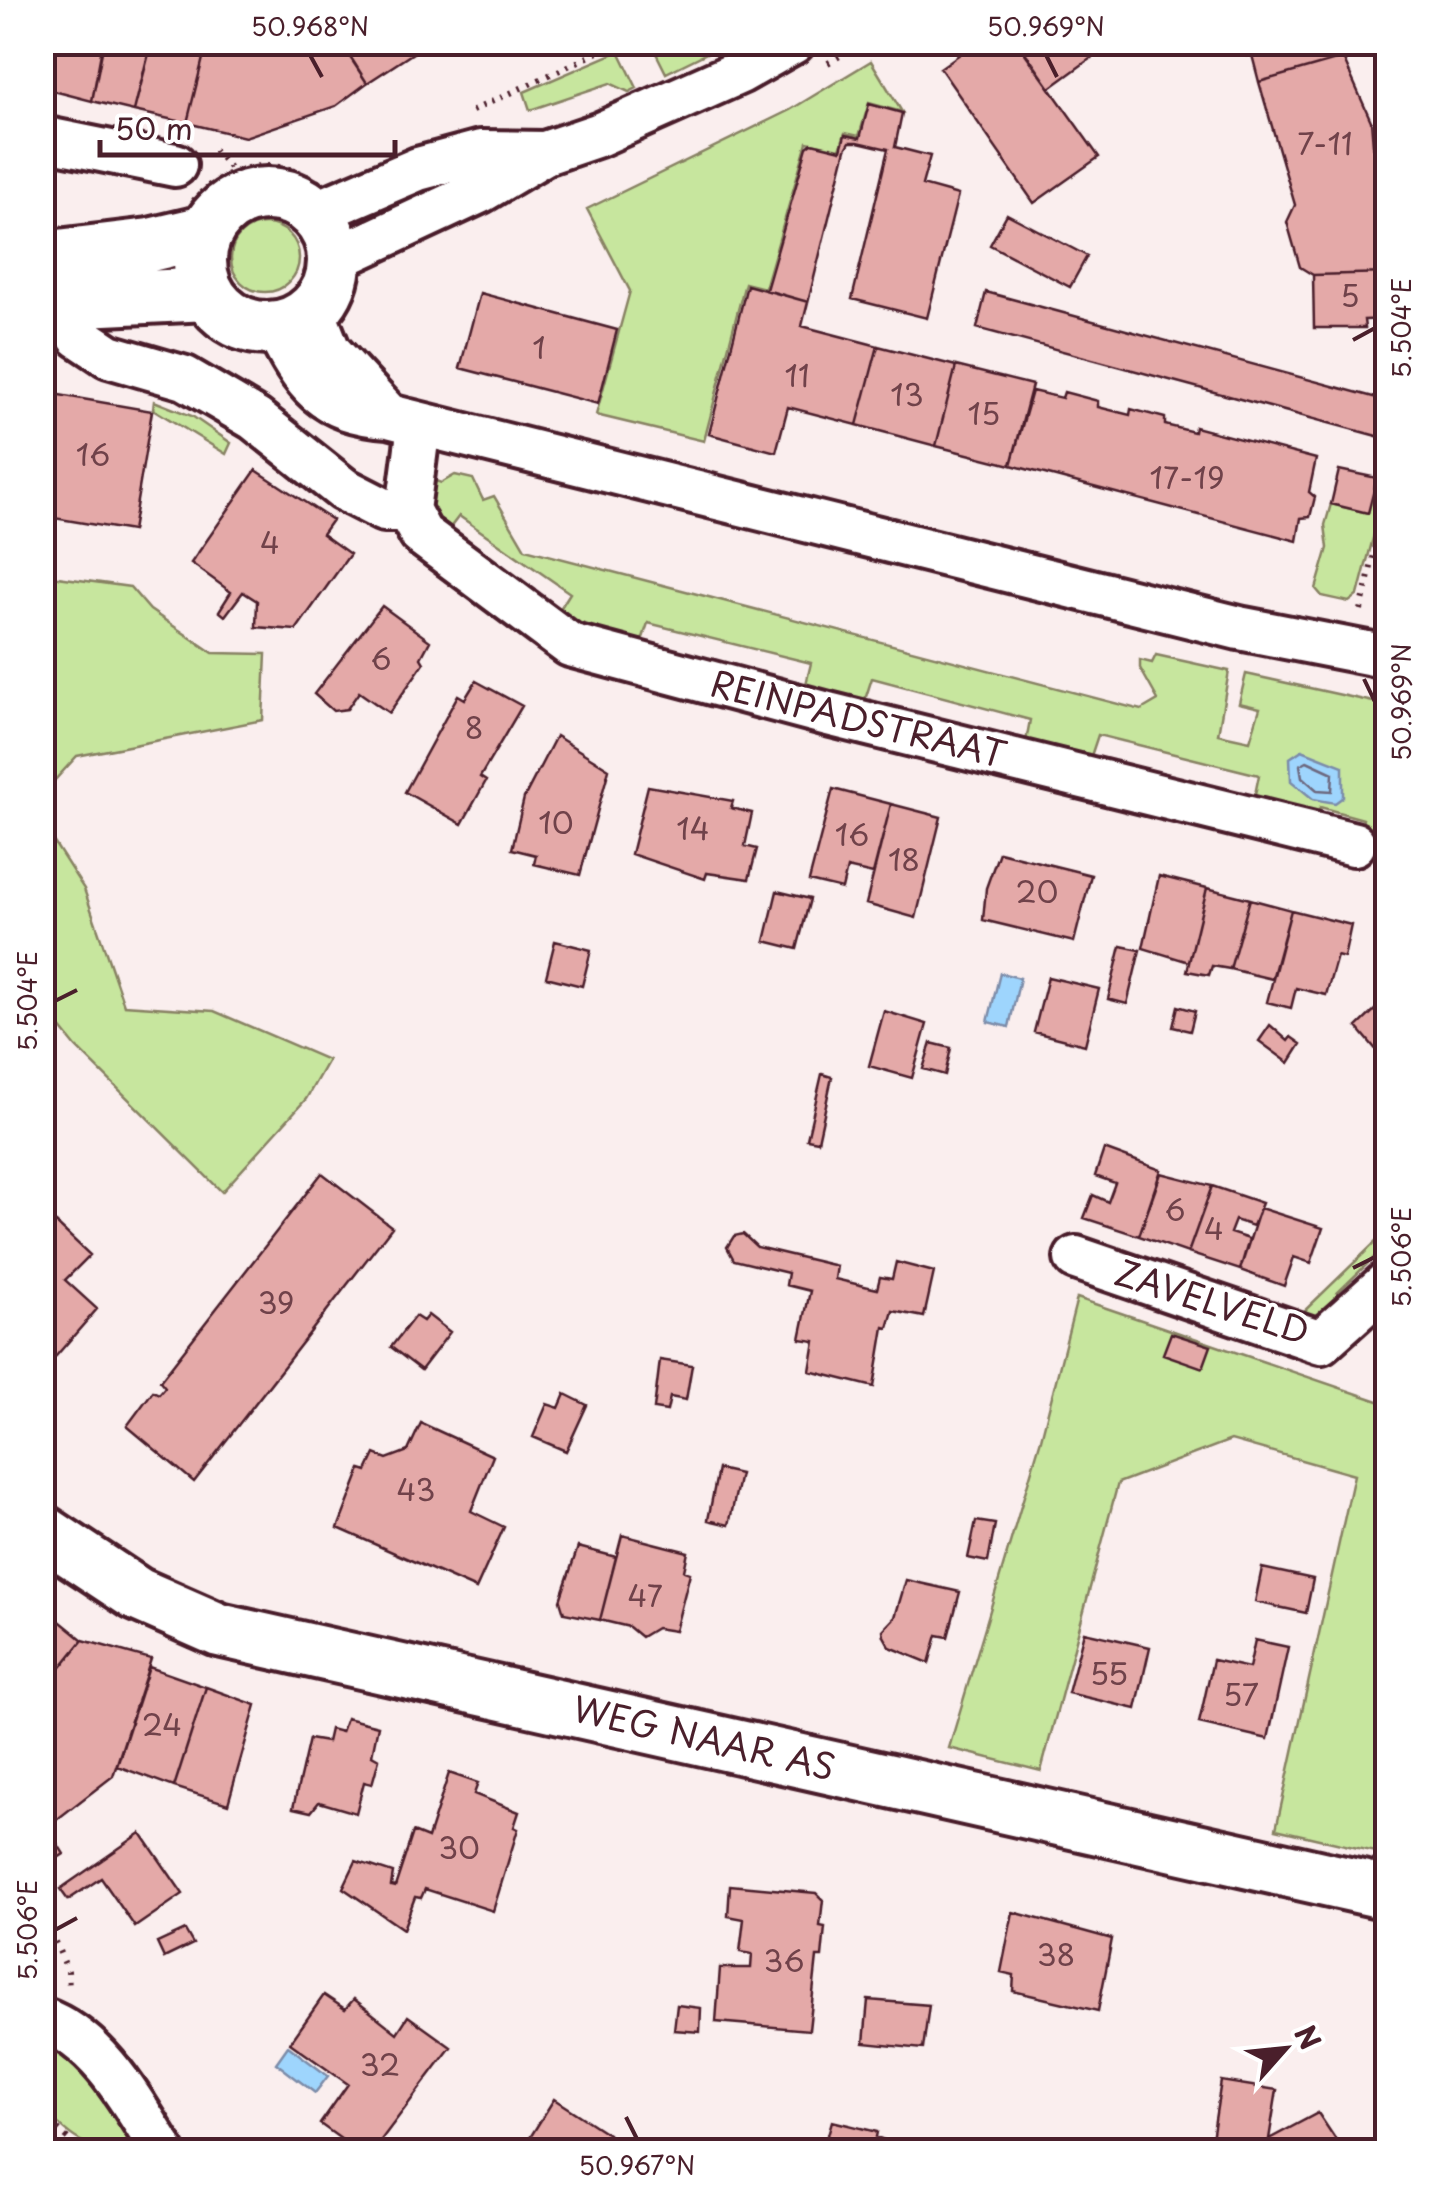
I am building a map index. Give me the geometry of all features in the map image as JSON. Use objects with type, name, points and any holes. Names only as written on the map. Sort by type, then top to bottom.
[{"type":"main road","points":[[256,195],[294,198],[325,219],[331,283],[294,320],[249,326],[226,314],[208,294],[200,253],[206,232],[221,211],[256,195]]},
{"type":"main road","points":[[48,275],[206,232]]},
{"type":"main road","points":[[48,275],[208,294]]},
{"type":"main road","name":"WEG NAAR AS","points":[[42,1531],[137,1594],[219,1630],[1388,1893]]},
{"type":"street","points":[[325,219],[481,191],[546,153],[693,93],[793,42]]},
{"type":"street","points":[[42,138],[175,165]]},
{"type":"street","points":[[48,275],[79,336],[109,356],[185,378],[254,419],[343,489],[384,510],[408,510],[404,421]]},
{"type":"street","points":[[294,320],[404,421],[1239,628],[1388,656]]},
{"type":"street","name":"REINPADSTRAAT","points":[[408,510],[422,534],[460,568],[570,645],[828,714],[1354,844]]},
{"type":"street","name":"ZAVELVELD","points":[[1076,1258],[1320,1342],[1388,1282]]},
{"type":"street","points":[[42,2019],[64,2027],[103,2062],[163,2152]]},
{"type":"path","points":[[233,171],[254,166],[285,167],[325,219]]},
{"type":"path","points":[[1359,620],[1388,494]]},
{"type":"path","points":[[42,2116],[83,2152]]},
{"type":"green space","points":[[651,43],[727,43],[666,73]]},
{"type":"green space","points":[[619,51],[637,88],[629,92],[610,83],[530,110],[524,92]]},
{"type":"green space","points":[[871,61],[902,112],[869,103],[859,136],[845,133],[840,149],[807,142],[765,288],[745,283],[704,441],[596,415],[630,291],[587,209],[790,110]]},
{"type":"green space","points":[[265,224],[278,226],[289,234],[297,245],[297,271],[289,282],[278,290],[265,292],[252,290],[241,282],[233,271],[231,258],[233,245],[241,234],[252,226]]},
{"type":"green space","points":[[154,401],[192,416],[231,443],[226,454],[153,409]]},
{"type":"green space","points":[[1387,459],[1387,485],[1358,595],[1349,602],[1322,596],[1316,589],[1328,548],[1325,525],[1331,504],[1368,513],[1377,478]]},
{"type":"green space","points":[[455,475],[473,479],[483,500],[494,496],[525,549],[1141,710],[1158,700],[1140,668],[1140,660],[1152,663],[1156,655],[1229,671],[1218,734],[1250,741],[1260,708],[1239,703],[1246,674],[1387,705],[1385,836],[1361,831],[1363,819],[1320,807],[1315,819],[1253,804],[1259,775],[1098,735],[1089,762],[1025,747],[1030,720],[872,678],[863,706],[804,693],[811,663],[648,623],[639,650],[555,617],[570,593],[459,516],[443,537],[423,506],[430,479],[441,483]]},
{"type":"green space","points":[[43,575],[130,587],[150,610],[213,653],[266,654],[263,720],[77,756],[43,793]]},
{"type":"green space","points":[[42,824],[84,889],[124,1005],[214,1011],[328,1060],[306,1099],[222,1192],[76,1047],[43,1006]]},
{"type":"green space","points":[[1387,1231],[1387,1245],[1337,1293],[1345,1303],[1311,1321],[1298,1317]]},
{"type":"green space","points":[[1077,1298],[1387,1404],[1388,1741],[1375,1852],[1276,1829],[1354,1475],[1231,1440],[1118,1483],[1041,1771],[949,1748],[1041,1439]]},
{"type":"green space","points":[[59,2051],[77,2056],[138,2151],[84,2143],[43,2108],[42,2073]]},
{"type":"water","points":[[1302,750],[1343,766],[1343,797],[1335,803],[1313,799],[1291,781],[1290,758]]},
{"type":"water","points":[[1000,973],[1020,978],[1009,1027],[988,1022]]},
{"type":"water","points":[[288,2046],[328,2076],[315,2093],[276,2063]]},
{"type":"building","points":[[42,42],[58,42],[46,89],[42,89]]},
{"type":"building","points":[[58,42],[103,42],[92,101],[46,89]]},
{"type":"building","points":[[104,42],[151,42],[134,111],[92,101]]},
{"type":"building","points":[[152,42],[207,42],[187,123],[134,111]]},
{"type":"building","points":[[207,42],[239,50],[264,42],[340,42],[367,83],[336,106],[245,137],[187,123]]},
{"type":"building","points":[[341,42],[430,42],[367,83]]},
{"type":"building","points":[[977,42],[1017,42],[1099,157],[1034,203],[940,68]]},
{"type":"building","points":[[1018,42],[1085,42],[1094,56],[1050,88]]},
{"type":"building","points":[[1243,42],[1339,42],[1343,58],[1259,82],[1252,55],[1247,56]]},
{"type":"building","points":[[1343,58],[1371,121],[1375,169],[1388,212],[1388,273],[1313,275],[1300,267],[1287,222],[1295,205],[1259,82]]},
{"type":"building","points":[[869,104],[902,113],[895,147],[930,156],[922,185],[958,195],[927,318],[852,299],[888,149],[858,142],[850,142],[846,149],[808,302],[766,290],[807,147],[812,143],[841,150],[845,135],[860,138]]},
{"type":"building","points":[[1007,214],[1087,256],[1070,287],[990,245]]},
{"type":"building","points":[[1388,273],[1388,319],[1364,320],[1365,328],[1314,328],[1313,275]]},
{"type":"building","points":[[747,285],[808,302],[802,326],[878,346],[857,425],[788,407],[776,452],[709,434]]},
{"type":"building","points":[[986,292],[1388,401],[1388,439],[977,328]]},
{"type":"building","points":[[480,293],[617,330],[598,404],[460,368]]},
{"type":"building","points":[[878,346],[956,366],[936,446],[857,425]]},
{"type":"building","points":[[956,366],[1032,385],[1011,465],[936,446]]},
{"type":"building","points":[[1032,391],[1062,398],[1064,392],[1098,401],[1098,407],[1130,415],[1131,409],[1165,418],[1165,425],[1194,432],[1195,427],[1316,459],[1309,492],[1315,497],[1310,517],[1301,518],[1297,541],[1011,465]]},
{"type":"building","points":[[42,392],[152,411],[132,531],[42,516]]},
{"type":"building","points":[[256,470],[332,520],[322,534],[350,554],[296,630],[256,627],[257,601],[243,592],[225,616],[219,611],[231,592],[191,563]]},
{"type":"building","points":[[1339,470],[1377,478],[1368,513],[1331,504]]},
{"type":"building","points":[[382,606],[430,641],[421,658],[424,663],[389,713],[359,692],[347,709],[333,711],[314,694]]},
{"type":"building","points":[[476,681],[522,706],[480,777],[486,781],[462,824],[405,792],[458,695],[465,699]]},
{"type":"building","points":[[556,736],[609,769],[580,875],[534,864],[536,855],[512,849],[524,798]]},
{"type":"building","points":[[648,786],[733,801],[731,808],[752,813],[745,846],[757,849],[749,879],[707,873],[705,879],[631,854]]},
{"type":"building","points":[[833,789],[891,804],[873,874],[847,868],[842,889],[809,881]]},
{"type":"building","points":[[891,804],[941,817],[916,918],[866,904]]},
{"type":"building","points":[[999,852],[1091,875],[1074,942],[983,920],[986,888]]},
{"type":"building","points":[[1159,876],[1207,888],[1189,962],[1143,948]]},
{"type":"building","points":[[1207,888],[1250,899],[1230,969],[1212,966],[1209,975],[1187,971]]},
{"type":"building","points":[[777,891],[810,899],[797,949],[765,941]]},
{"type":"building","points":[[1250,899],[1291,910],[1272,979],[1230,969]]},
{"type":"building","points":[[1291,910],[1351,925],[1344,958],[1337,956],[1326,995],[1296,988],[1291,1008],[1267,1002]]},
{"type":"building","points":[[555,941],[591,950],[582,986],[546,977]]},
{"type":"building","points":[[1121,946],[1140,950],[1127,1004],[1108,999]]},
{"type":"building","points":[[1048,977],[1099,989],[1085,1045],[1034,1032]]},
{"type":"building","points":[[1388,989],[1388,1056],[1384,1059],[1357,1027],[1382,1003],[1378,997]]},
{"type":"building","points":[[1178,1006],[1195,1011],[1190,1031],[1173,1027]]},
{"type":"building","points":[[884,1011],[927,1024],[912,1078],[869,1066]]},
{"type":"building","points":[[1270,1025],[1288,1041],[1291,1037],[1301,1044],[1289,1063],[1259,1041]]},
{"type":"building","points":[[931,1043],[951,1048],[945,1075],[923,1069]]},
{"type":"building","points":[[822,1074],[832,1077],[818,1141],[807,1139]]},
{"type":"building","points":[[1104,1149],[1161,1170],[1139,1236],[1084,1218],[1093,1195],[1108,1202],[1115,1183],[1095,1176]]},
{"type":"building","points":[[322,1173],[392,1227],[194,1482],[127,1426],[153,1391],[159,1394],[165,1387],[160,1381]]},
{"type":"building","points":[[1161,1173],[1212,1186],[1188,1253],[1139,1236]]},
{"type":"building","points":[[1212,1186],[1262,1203],[1253,1226],[1235,1220],[1230,1233],[1249,1239],[1240,1270],[1188,1253]]},
{"type":"building","points":[[1260,1208],[1323,1228],[1311,1263],[1294,1257],[1284,1286],[1240,1270]]},
{"type":"building","points":[[56,1223],[90,1255],[65,1280],[97,1309],[49,1364],[42,1358],[42,1238]]},
{"type":"building","points":[[743,1234],[757,1247],[837,1266],[835,1279],[877,1289],[880,1277],[892,1279],[896,1262],[934,1272],[924,1317],[893,1311],[888,1328],[884,1327],[874,1387],[810,1371],[815,1341],[800,1339],[810,1291],[786,1285],[788,1273],[734,1260],[727,1247],[734,1236]]},
{"type":"building","points":[[428,1315],[450,1332],[421,1370],[391,1347],[415,1316],[423,1321]]},
{"type":"building","points":[[1171,1333],[1211,1346],[1203,1368],[1163,1354]]},
{"type":"building","points":[[660,1360],[692,1365],[686,1400],[670,1397],[667,1411],[654,1409]]},
{"type":"building","points":[[565,1394],[587,1405],[566,1451],[533,1437],[547,1404],[559,1408]]},
{"type":"building","points":[[421,1423],[493,1456],[471,1511],[504,1527],[476,1589],[338,1528],[361,1469],[367,1471],[375,1454],[387,1459],[408,1451]]},
{"type":"building","points":[[718,1469],[740,1474],[729,1525],[708,1520]]},
{"type":"building","points":[[976,1521],[995,1524],[988,1562],[968,1558]]},
{"type":"building","points":[[622,1535],[688,1552],[684,1571],[690,1573],[675,1631],[656,1628],[641,1637],[629,1627],[600,1620]]},
{"type":"building","points":[[578,1547],[616,1557],[600,1620],[564,1613],[560,1600]]},
{"type":"building","points":[[1262,1568],[1313,1579],[1306,1613],[1255,1602]]},
{"type":"building","points":[[906,1580],[960,1592],[948,1637],[937,1635],[929,1663],[890,1647],[884,1636],[883,1630],[895,1617]]},
{"type":"building","points":[[56,1618],[83,1640],[42,1691],[42,1634]]},
{"type":"building","points":[[1084,1632],[1150,1647],[1136,1709],[1068,1693]]},
{"type":"building","points":[[83,1640],[151,1659],[113,1776],[42,1831],[42,1691]]},
{"type":"building","points":[[1255,1640],[1288,1647],[1268,1739],[1199,1723],[1213,1660],[1249,1668]]},
{"type":"building","points":[[149,1667],[206,1687],[174,1787],[117,1766]]},
{"type":"building","points":[[206,1687],[256,1705],[228,1804],[174,1787]]},
{"type":"building","points":[[346,1718],[378,1726],[372,1755],[379,1759],[372,1784],[364,1782],[356,1813],[319,1802],[311,1812],[293,1808],[309,1739],[327,1742],[330,1729],[341,1732]]},
{"type":"building","points":[[449,1773],[478,1783],[474,1794],[519,1812],[514,1827],[518,1829],[493,1911],[425,1889],[421,1898],[415,1897],[403,1929],[343,1888],[356,1861],[393,1873],[391,1886],[395,1887],[413,1832],[428,1838]]},
{"type":"building","points":[[47,1827],[64,1854],[42,1868],[42,1831]]},
{"type":"building","points":[[141,1833],[183,1894],[135,1927],[101,1878],[68,1900],[60,1889]]},
{"type":"building","points":[[730,1885],[816,1893],[823,1900],[822,1957],[817,1957],[809,2030],[716,2022],[720,1968],[751,1968],[752,1954],[740,1952],[744,1919],[728,1916]]},
{"type":"building","points":[[1013,1912],[1112,1939],[1098,2011],[1013,1991],[1014,1975],[1001,1972]]},
{"type":"building","points":[[185,1930],[193,1944],[164,1958],[157,1943]]},
{"type":"building","points":[[324,1995],[345,2009],[354,1999],[397,2033],[408,2016],[451,2047],[372,2152],[359,2152],[320,2124],[348,2084],[290,2043]]},
{"type":"building","points":[[868,2000],[929,2005],[923,2049],[864,2043]]},
{"type":"building","points":[[677,2005],[701,2008],[700,2032],[674,2030]]},
{"type":"building","points":[[1221,2081],[1277,2090],[1269,2139],[1318,2113],[1344,2152],[1210,2152]]},
{"type":"building","points":[[554,2099],[608,2134],[604,2146],[610,2136],[635,2152],[521,2152]]},
{"type":"building","points":[[832,2121],[877,2132],[876,2137],[917,2152],[823,2152]]}]
